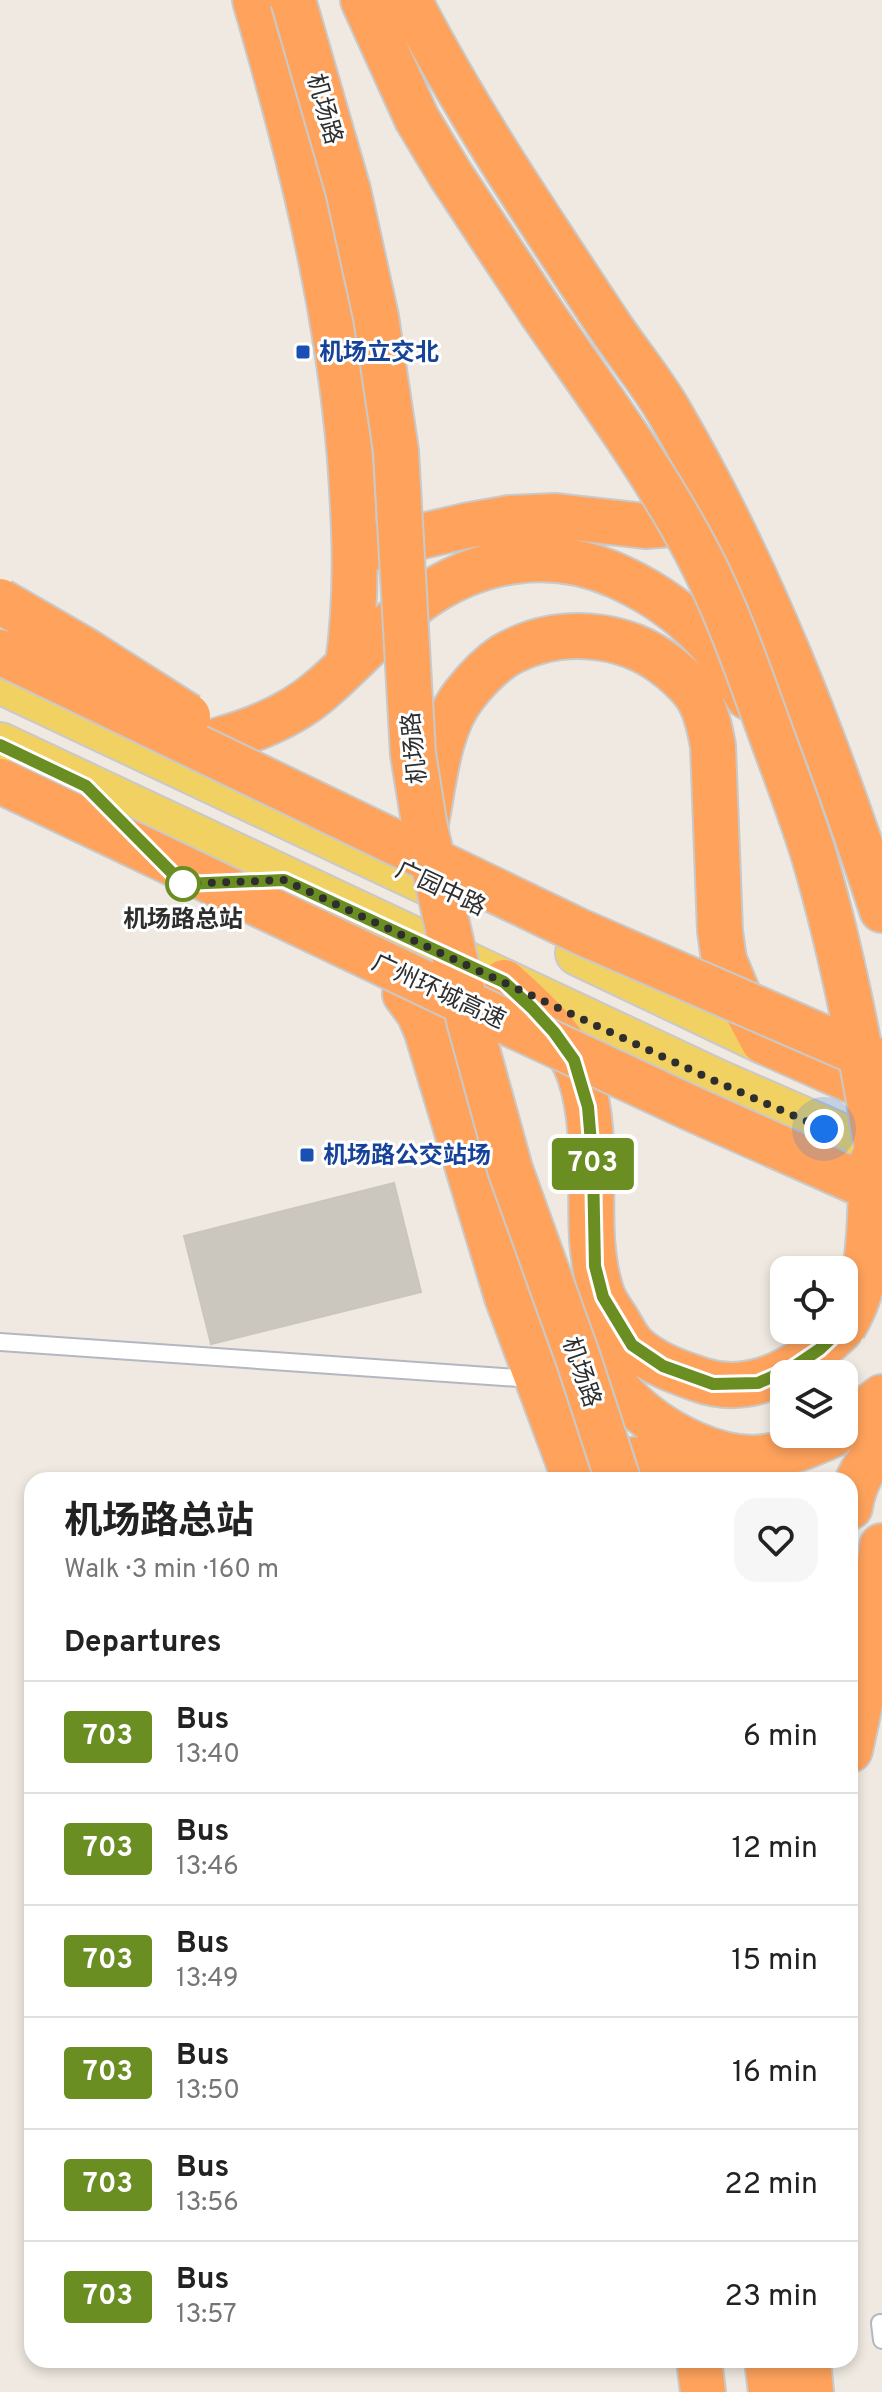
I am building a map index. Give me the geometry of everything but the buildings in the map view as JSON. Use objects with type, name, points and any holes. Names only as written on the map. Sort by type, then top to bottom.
[{"type":"highway","points":[[255,0],[286,105],[331,304],[344,387],[357,551],[354,624],[348,664]]},
{"type":"highway","name":"机场路","points":[[293,0],[348,190],[376,317],[396,451],[413,754],[425,828],[485,1080],[530,1229],[578,1358],[615,1472]]},
{"type":"highway","points":[[363,0],[417,119],[450,174],[651,473],[699,557],[750,670],[798,806],[827,902],[879,1124],[882,1183]]},
{"type":"highway","points":[[409,0],[445,69],[518,186],[669,411],[719,503],[816,718],[882,910]]},
{"type":"highway","points":[[357,551],[510,518],[556,516],[645,526],[672,524],[719,503]]},
{"type":"highway","points":[[219,740],[253,731],[321,691],[420,600],[450,580],[505,561],[551,559],[592,566],[635,585],[670,607],[714,645],[774,741]]},
{"type":"highway","points":[[0,601],[83,649],[379,837]]},
{"type":"highway","points":[[425,828],[449,720],[462,697],[484,672],[504,657],[537,641],[582,634],[638,648],[663,662],[699,698],[710,727],[716,876],[724,960],[763,1041]]},
{"type":"highway","points":[[0,652],[581,932],[882,1063]]},
{"type":"highway","name":"广州环城高速","points":[[0,781],[517,1027],[882,1193]]},
{"type":"highway","points":[[504,982],[554,1032],[574,1060],[580,1076],[592,1134],[595,1266],[603,1297],[632,1345],[663,1366],[713,1384],[758,1383],[792,1368],[825,1344]]},
{"type":"highway","points":[[405,994],[419,1013],[427,1032],[507,1297],[572,1472]]},
{"type":"highway","name":"广园中路","points":[[763,1041],[879,1124]]},
{"type":"highway","points":[[858,1297],[867,1252],[879,1124]]},
{"type":"highway","points":[[530,1229],[585,1343],[627,1401],[643,1415],[677,1436],[733,1457],[774,1456],[796,1448]]},
{"type":"highway","points":[[858,1414],[882,1397]]},
{"type":"highway","points":[[858,1477],[882,1445]]},
{"type":"highway","points":[[602,1472],[624,1462],[662,1459],[679,1466],[685,1472]]},
{"type":"highway","points":[[858,1713],[882,1546]]},
{"type":"highway","points":[[700,2368],[703,2392]]},
{"type":"highway","points":[[768,2368],[771,2392]]},
{"type":"highway","points":[[809,2368],[811,2392]]},
{"type":"main road","points":[[0,628],[219,740]]},
{"type":"main road","name":"广园中路","points":[[0,681],[763,1041]]},
{"type":"main road","points":[[96,726],[196,740],[219,740]]},
{"type":"main road","points":[[0,745],[715,1081],[879,1124]]},
{"type":"main road","points":[[86,786],[183,884],[284,880],[405,994]]},
{"type":"main road","points":[[0,794],[405,994]]},
{"type":"lane","points":[[0,1342],[538,1380]]},
{"type":"bus line","name":"703","points":[[0,745],[86,786],[183,884],[284,880],[504,982],[532,1008],[574,1060],[580,1076],[592,1134],[595,1266],[603,1297],[632,1345],[663,1366],[713,1384],[758,1383],[792,1368],[825,1344]]},
{"type":"place","name":"机场立交北","points":[[303,352]]},
{"type":"place","name":"机场路总站","points":[[183,884]]},
{"type":"place","name":"机场路公交站场","points":[[307,1155]]},
{"type":"route","points":[[183,884],[284,880],[824,1129]]}]
